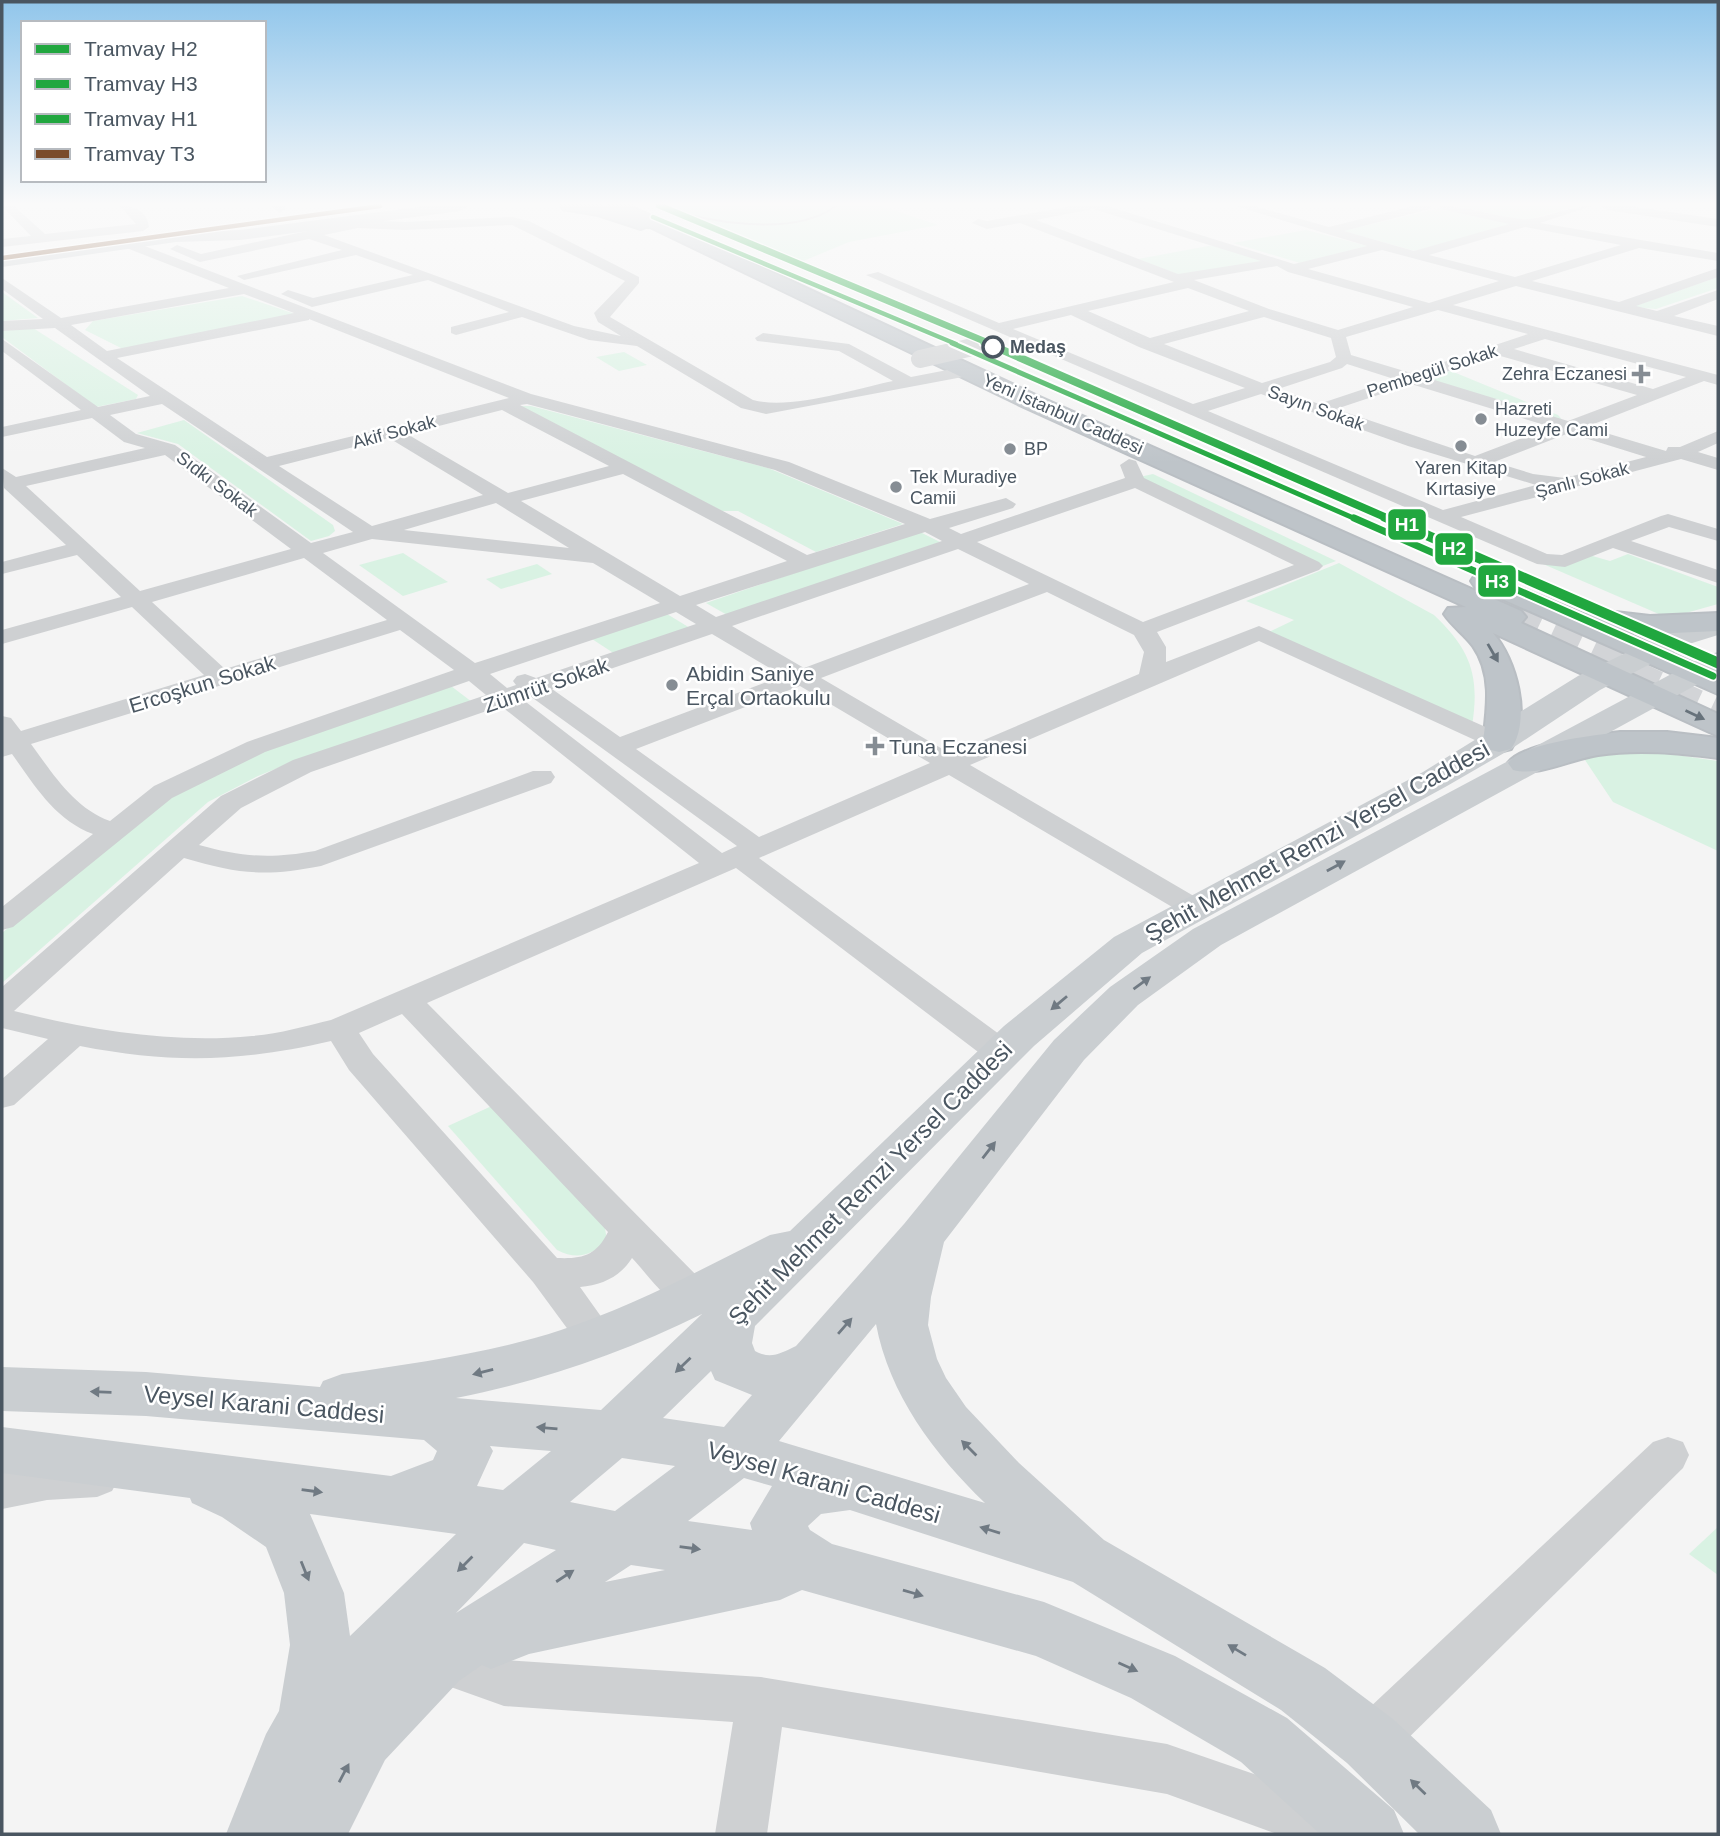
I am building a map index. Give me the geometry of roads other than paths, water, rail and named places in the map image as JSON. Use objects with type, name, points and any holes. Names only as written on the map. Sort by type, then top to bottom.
[{"type":"highway","points":[[789,292],[865,322]]},
{"type":"highway","name":"Yeni İstanbul Caddesi","points":[[800,292],[865,322],[973,358]]},
{"type":"highway","name":"Yeni İstanbul Caddesi","points":[[825,292],[889,318],[973,358],[1034,403],[1517,614]]},
{"type":"highway","points":[[839,292],[889,318]]},
{"type":"highway","points":[[973,358],[1036,380],[1517,614],[1606,674],[1718,726]]},
{"type":"highway","points":[[1034,403],[1136,468],[1426,590],[1517,614],[1576,614],[1623,623],[1715,630]]},
{"type":"highway","points":[[1426,590],[1472,626],[1496,658],[1504,678],[1512,753],[1570,749],[1618,740],[1673,742],[1718,748]]},
{"type":"highway","points":[[1517,614],[1540,638],[1565,636],[1573,629],[1563,616],[1646,653],[1710,673]]},
{"type":"main road","name":"Şehit Mehmet Remzi Yersel Caddesi","points":[[314,1834],[362,1738],[437,1660],[623,1538],[736,1452],[920,1237],[1069,1050],[1124,996],[1207,937],[1512,753],[1536,717],[1646,653],[1715,630]]},
{"type":"main road","name":"Şehit Mehmet Remzi Yersel Caddesi","points":[[260,1834],[289,1757],[310,1719],[513,1516],[612,1434],[711,1309],[816,1233],[1002,1053],[1128,945],[1194,908],[1512,753],[1582,733],[1653,695],[1710,673]]},
{"type":"main road","points":[[1536,717],[1556,714],[1573,718],[1583,727],[1582,733]]},
{"type":"main road","points":[[920,1237],[902,1324],[919,1378],[954,1432],[1013,1493],[1090,1561]]},
{"type":"main road","points":[[282,1406],[478,1374],[711,1309],[734,1366],[754,1377],[783,1377],[815,1360]]},
{"type":"main road","name":"Veysel Karani Caddesi","points":[[2,1388],[146,1394],[612,1434],[736,1452],[851,1486],[1090,1561],[1303,1689],[1370,1741],[1467,1834]]},
{"type":"main road","points":[[385,1501],[424,1491],[453,1477],[465,1451],[455,1431],[430,1417]]},
{"type":"main road","points":[[2,1450],[513,1516],[623,1538],[817,1566],[1044,1630],[1153,1678],[1264,1740],[1370,1834]]},
{"type":"main road","points":[[182,1472],[242,1500],[289,1531],[314,1593],[321,1644],[310,1719]]},
{"type":"main road","points":[[817,1566],[785,1546],[779,1523],[790,1501],[817,1489],[851,1486]]},
{"type":"main road","points":[[437,1660],[529,1626],[731,1581],[817,1566]]},
{"type":"street","points":[[15,292],[164,398],[367,532],[598,556]]},
{"type":"street","points":[[2,326],[57,323],[203,292]]},
{"type":"street","points":[[261,292],[309,315],[526,398],[782,466],[928,526],[1142,630],[1154,642],[1157,660],[1149,678]]},
{"type":"street","points":[[273,292],[312,303],[361,292]]},
{"type":"street","points":[[467,292],[596,339],[639,342]]},
{"type":"street","points":[[623,292],[602,313],[603,319],[747,404],[766,409],[789,407],[909,383],[973,358]]},
{"type":"street","points":[[914,292],[1551,562],[1565,561],[1668,520],[1718,536]]},
{"type":"street","points":[[1000,327],[1142,292]]},
{"type":"street","points":[[1211,292],[1264,312],[1338,335],[1487,292]]},
{"type":"street","points":[[1381,292],[1711,378]]},
{"type":"street","points":[[1557,292],[1656,317],[1718,294]]},
{"type":"street","points":[[1622,306],[1662,292]]},
{"type":"street","points":[[1566,294],[1622,306],[1715,337]]},
{"type":"street","name":"Sayın Sokak","points":[[1073,310],[1145,344],[1317,410],[1531,479],[1567,484]]},
{"type":"street","points":[[1145,344],[1264,312]]},
{"type":"street","points":[[456,330],[521,313]]},
{"type":"street","points":[[104,356],[309,315]]},
{"type":"street","name":"Pembegül Sokak","points":[[1317,410],[1547,333]]},
{"type":"street","points":[[1338,335],[1344,358]]},
{"type":"street","points":[[763,338],[843,347],[909,383]]},
{"type":"street","name":"Sıdkı Sokak","points":[[2,344],[130,438],[169,449],[506,698],[739,856]]},
{"type":"street","points":[[1498,350],[1655,395]]},
{"type":"street","points":[[1657,363],[1682,354]]},
{"type":"street","points":[[920,359],[973,358]]},
{"type":"street","points":[[1193,410],[1336,365],[1344,358]]},
{"type":"street","points":[[1344,358],[1569,428],[1718,464]]},
{"type":"street","points":[[2,367],[29,362]]},
{"type":"street","points":[[1476,462],[1655,395],[1711,378]]},
{"type":"street","points":[[2,432],[164,398]]},
{"type":"street","name":"Akif Sokak","points":[[263,464],[526,398]]},
{"type":"street","points":[[504,404],[805,562]]},
{"type":"street","points":[[1569,428],[1644,463]]},
{"type":"street","points":[[393,433],[1194,908]]},
{"type":"street","name":"Şanlı Sokak","points":[[1443,516],[1674,455],[1718,436]]},
{"type":"street","points":[[6,479],[169,449]]},
{"type":"street","points":[[2,637],[367,532],[624,468]]},
{"type":"street","points":[[1136,468],[1312,566],[1142,630]]},
{"type":"street","name":"Zümrüt Sokak","points":[[2,921],[163,792],[256,747],[318,723],[908,529],[928,526],[1136,468]]},
{"type":"street","name":"Zümrüt Sokak","points":[[2,1004],[181,849],[231,802],[302,766],[959,541],[1136,468]]},
{"type":"street","points":[[6,479],[221,678]]},
{"type":"street","points":[[1612,541],[1718,577]]},
{"type":"street","points":[[2,568],[79,548]]},
{"type":"street","points":[[617,747],[1048,584]]},
{"type":"street","name":"Ercoşkun Sokak","points":[[6,738],[221,678],[404,622]]},
{"type":"street","points":[[2,1018],[72,1036],[172,1048],[252,1047],[340,1029],[408,1002],[1149,678],[1259,633],[1512,753]]},
{"type":"street","points":[[500,663],[617,747],[739,856],[1002,1053]]},
{"type":"street","points":[[6,738],[81,820],[113,832]]},
{"type":"street","points":[[181,849],[240,865],[289,864],[321,858],[542,777]]},
{"type":"street","points":[[408,1002],[626,1232],[711,1309]]},
{"type":"street","points":[[340,1029],[361,1062],[547,1272],[597,1339]]},
{"type":"street","points":[[2,1097],[72,1036]]},
{"type":"street","points":[[547,1272],[582,1274],[603,1267],[617,1255],[626,1232]]},
{"type":"street","points":[[1370,1741],[1668,1455]]},
{"type":"street","points":[[2,1490],[47,1481],[182,1472]]},
{"type":"street","points":[[437,1660],[504,1683],[761,1700],[1167,1769],[1280,1809],[1334,1834]]},
{"type":"street","points":[[741,1834],[761,1700]]},
{"type":"tunnel","points":[[1511,617],[1718,714]]},
{"type":"tram line","name":"H3","points":[[831,292],[1022,372],[1713,676]]},
{"type":"tram line","name":"H2","points":[[862,292],[1027,361],[1718,665]]},
{"type":"tram line","name":"H1","points":[[868,292],[1031,360],[1718,661]]},
{"type":"place","name":"Medaş","points":[[993,347]]},
{"type":"place","name":"Zehra Eczanesi","points":[[1641,374]]},
{"type":"place","name":"Hazreti Huzeyfe Cami","points":[[1481,419]]},
{"type":"place","name":"Yaren Kitap Kırtasiye","points":[[1461,446]]},
{"type":"place","name":"BP","points":[[1010,449]]},
{"type":"place","name":"Tek Muradiye Camii","points":[[896,487]]},
{"type":"place","name":"Abidin Saniye Erçal Ortaokulu","points":[[672,685]]},
{"type":"place","name":"Tuna Eczanesi","points":[[875,746]]}]
